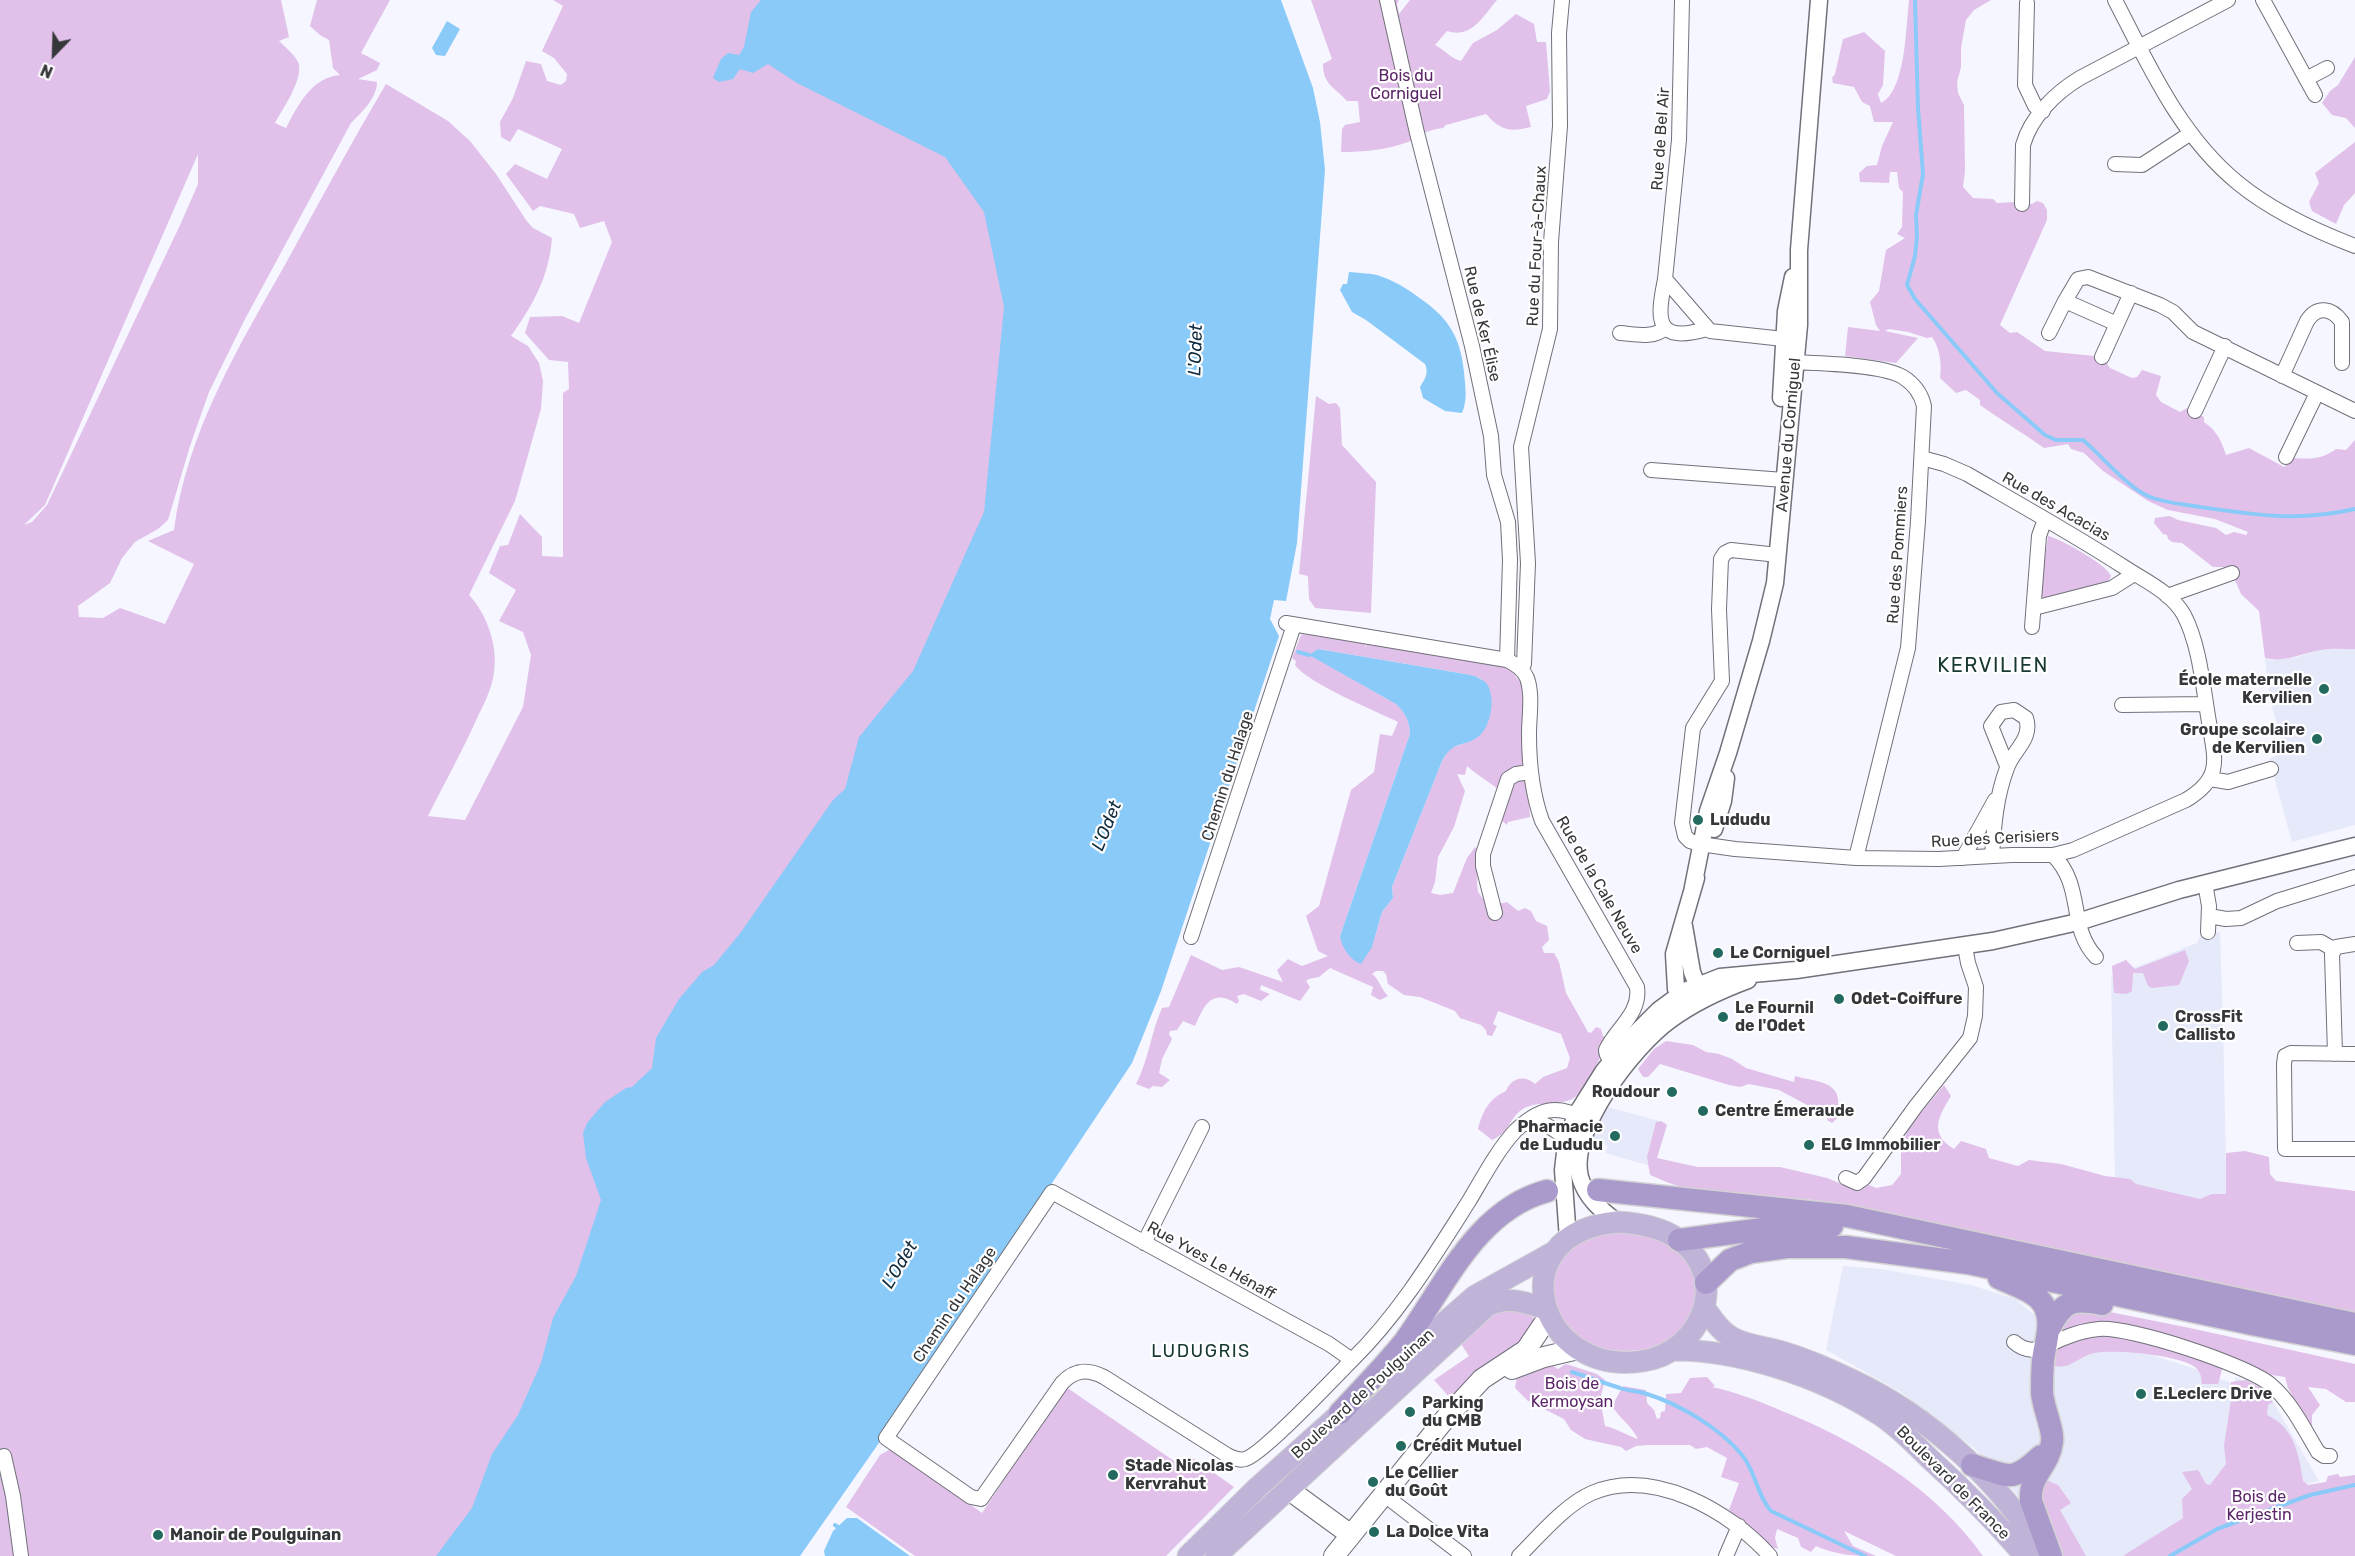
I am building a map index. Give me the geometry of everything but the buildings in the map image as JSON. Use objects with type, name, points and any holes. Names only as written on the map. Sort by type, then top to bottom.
[{"type":"highway","points":[[1598,1190],[1829,1214],[2355,1324]]},
{"type":"highway","points":[[1340,1413],[1396,1352],[1486,1226],[1513,1204],[1526,1197],[1547,1191]]},
{"type":"highway","points":[[1679,1240],[1771,1228],[1836,1226],[1875,1229],[2000,1248]]},
{"type":"highway","points":[[1706,1283],[1731,1260],[1751,1252],[1787,1247],[1846,1247],[1968,1263],[2355,1344]]},
{"type":"highway","points":[[1968,1263],[2039,1299],[2045,1307],[2047,1338],[2042,1371],[2042,1395],[2052,1438],[2042,1467],[2033,1479],[2030,1493],[2051,1556]]},
{"type":"highway","points":[[2047,1338],[2061,1309],[2073,1301],[2084,1300],[2355,1351]]},
{"type":"highway","points":[[1972,1465],[2003,1475],[2015,1475],[2028,1468],[2050,1447]]},
{"type":"main road","points":[[1617,1222],[1652,1227],[1679,1240],[1700,1264],[1706,1283],[1700,1321],[1692,1333],[1674,1350],[1662,1357],[1630,1363],[1608,1361],[1578,1349],[1561,1334],[1547,1313],[1543,1299],[1543,1279],[1561,1246],[1579,1231],[1617,1222]]},
{"type":"main road","name":"Boulevard de Poulguinan","points":[[1188,1556],[1258,1487],[1475,1296],[1561,1246]]},
{"type":"main road","name":"Boulevard de Poulguinan","points":[[1216,1556],[1488,1305],[1501,1300],[1515,1300],[1547,1313]]},
{"type":"main road","name":"Boulevard de France","points":[[1704,1307],[1720,1328],[1732,1338],[1805,1360],[1872,1390],[1925,1425],[1972,1465],[2006,1500],[2046,1556]]},
{"type":"main road","points":[[1334,1556],[1437,1428],[1482,1379],[1526,1350],[1547,1313]]},
{"type":"main road","points":[[1460,1404],[1483,1386],[1519,1365],[1578,1349]]},
{"type":"main road","name":"Boulevard de France","points":[[1674,1350],[1725,1354],[1771,1365],[1818,1383],[1877,1412],[1947,1473],[2025,1556]]},
{"type":"main road","points":[[1288,1489],[1351,1534]]},
{"type":"street","name":"Rue de Ker Élise","points":[[1387,0],[1417,133],[1472,346],[1491,436],[1494,475],[1508,522],[1510,560],[1507,660]]},
{"type":"street","name":"Rue du Four-à-Chaux","points":[[1521,669],[1524,664],[1528,563],[1521,447],[1550,329],[1551,242],[1560,126],[1559,33],[1562,0]]},
{"type":"street","name":"Rue de Bel Air","points":[[1665,328],[1660,324],[1659,311],[1665,279],[1679,140],[1682,0]]},
{"type":"street","name":"Avenue du Corniguel","points":[[1683,1002],[1674,981],[1674,954],[1704,845],[1723,801],[1728,753],[1766,619],[1774,554],[1790,362],[1791,340],[1787,306],[1799,250],[1819,0]]},
{"type":"street","points":[[2115,0],[2139,47],[2191,133],[2221,167],[2262,201],[2289,217],[2351,245]]},
{"type":"street","points":[[2022,204],[2023,145],[2028,132],[2064,87],[2228,0]]},
{"type":"street","points":[[2263,0],[2315,95]]},
{"type":"street","points":[[2027,3],[2025,85],[2035,106],[2043,111]]},
{"type":"street","points":[[2306,79],[2327,68]]},
{"type":"street","points":[[2115,164],[2142,165],[2191,133]]},
{"type":"street","points":[[2049,333],[2075,283],[2082,277],[2088,277],[2167,308],[2193,332],[2355,411]]},
{"type":"street","points":[[1665,279],[1707,329],[1715,333],[1791,340]]},
{"type":"street","points":[[2102,357],[2131,292]]},
{"type":"street","points":[[2065,301],[2117,324]]},
{"type":"street","points":[[2282,376],[2307,321],[2319,310],[2332,312],[2342,322],[2342,363]]},
{"type":"street","points":[[1620,333],[1647,335],[1655,334],[1665,328],[1684,333],[1707,329]]},
{"type":"street","points":[[2195,411],[2225,346]]},
{"type":"street","name":"Rue des Pommiers","points":[[1790,362],[1868,369],[1898,375],[1920,394],[1924,406],[1908,648],[1856,858]]},
{"type":"street","points":[[2286,457],[2317,393]]},
{"type":"street","name":"Rue des Acacias","points":[[1922,458],[1967,474],[2134,574],[2177,605],[2188,626],[2206,704],[2215,753],[2210,779]]},
{"type":"street","points":[[1652,470],[1780,480]]},
{"type":"street","points":[[2032,627],[2038,536],[2045,519]]},
{"type":"street","points":[[1704,845],[1690,841],[1685,836],[1682,823],[1693,728],[1722,681],[1719,622],[1721,559],[1731,550],[1774,554]]},
{"type":"street","points":[[2167,596],[2232,573]]},
{"type":"street","points":[[2034,608],[2112,588],[2134,574]]},
{"type":"street","name":"Chemin du Halage","points":[[1191,937],[1288,665],[1290,624],[1507,660]]},
{"type":"street","points":[[1507,660],[1521,669]]},
{"type":"street","name":"Rue de la Cale Neuve","points":[[1521,669],[1526,675],[1529,690],[1531,772],[1537,807],[1546,829],[1637,987],[1638,999],[1634,1011],[1606,1050],[1608,1056],[1618,1063]]},
{"type":"street","points":[[2122,705],[2206,704]]},
{"type":"street","points":[[1963,858],[1997,796],[2007,766]]},
{"type":"street","points":[[2210,779],[2228,782],[2271,769]]},
{"type":"street","points":[[1495,913],[1483,867],[1483,854],[1508,779],[1516,774],[1531,772]]},
{"type":"street","name":"Rue des Cerisiers","points":[[1704,845],[1856,858],[1916,860],[2053,855],[2073,850],[2186,800],[2202,790],[2210,779]]},
{"type":"street","points":[[1992,856],[1997,796]]},
{"type":"street","points":[[2206,888],[2355,846]]},
{"type":"street","points":[[2069,877],[2073,850]]},
{"type":"street","points":[[2053,855],[2069,877],[2079,912],[2078,922],[2082,937],[2096,957]]},
{"type":"street","points":[[1561,1246],[1562,1178],[1569,1138],[1618,1063],[1659,1029],[1683,1002],[1700,993],[1762,974],[1965,946],[2078,922],[2145,900],[2355,856]]},
{"type":"street","points":[[2209,916],[2226,919],[2241,918],[2277,901],[2355,877]]},
{"type":"street","points":[[2206,888],[2208,932]]},
{"type":"street","name":"Avenue du Corniguel","points":[[1683,924],[1692,972],[1700,993]]},
{"type":"street","points":[[2297,943],[2321,942],[2333,949]]},
{"type":"street","points":[[2333,949],[2340,945],[2355,944]]},
{"type":"street","points":[[1845,1178],[1857,1183],[1864,1178],[1916,1106],[1970,1038],[1975,1016],[1976,987],[1965,946]]},
{"type":"street","points":[[2333,949],[2335,1054]]},
{"type":"street","points":[[2355,1054],[2291,1053],[2285,1056],[2285,1149],[2355,1149]]},
{"type":"street","points":[[1583,1118],[1609,1087],[1618,1063]]},
{"type":"street","points":[[1352,1360],[1394,1312],[1503,1146],[1523,1124],[1546,1110],[1561,1110],[1583,1118]]},
{"type":"street","points":[[1523,1124],[1541,1122],[1569,1138],[1584,1187],[1599,1208],[1617,1222]]},
{"type":"street","points":[[1144,1243],[1202,1127]]},
{"type":"street","name":"Chemin du Halage","points":[[1052,1192],[886,1438],[971,1497],[981,1499],[1062,1383],[1074,1373],[1084,1371],[1104,1377],[1227,1455],[1236,1459],[1246,1459],[1270,1440],[1352,1360]]},
{"type":"street","name":"Rue Yves Le Hénaff","points":[[1052,1192],[1329,1344],[1352,1360]]},
{"type":"street","points":[[2014,1342],[2026,1350],[2047,1338],[2109,1328],[2144,1335],[2228,1363],[2270,1384],[2292,1409],[2318,1452],[2324,1456],[2330,1456]]},
{"type":"street","points":[[4,1456],[13,1496],[21,1556]]},
{"type":"street","points":[[1520,1556],[1549,1526],[1585,1497],[1619,1486],[1641,1485],[1656,1488],[1708,1508],[1739,1526],[1770,1556]]},
{"type":"street","points":[[1383,1494],[1464,1556]]},
{"type":"street","points":[[1726,1556],[1739,1526]]},
{"type":"shaded area","name":"Groupe scolaire de Kervilien","points":[[2355,647],[2355,825],[2292,842],[2269,759],[2284,752],[2270,698],[2265,658],[2272,660],[2297,657],[2319,650]]},
{"type":"shaded area","points":[[2220,932],[2227,1208],[2115,1182],[2111,977],[2197,943],[2201,934]]},
{"type":"shaded area","points":[[1608,1107],[1666,1123],[1654,1167],[1605,1153],[1608,1146],[1592,1141],[1595,1128]]},
{"type":"shaded area","points":[[1843,1266],[1881,1269],[1971,1285],[2015,1299],[2040,1319],[2189,1367],[2234,1384],[2236,1377],[2268,1393],[2319,1481],[2274,1493],[2147,1556],[2062,1556],[2017,1495],[1974,1448],[1899,1391],[1826,1350]]},
{"type":"green space","points":[[0,0],[281,0],[289,37],[279,41],[294,56],[299,68],[296,84],[275,123],[286,128],[301,102],[314,87],[321,81],[340,75],[333,68],[329,40],[310,26],[317,0],[390,0],[361,53],[380,63],[377,70],[358,79],[377,82],[374,94],[351,123],[244,321],[209,392],[168,520],[158,529],[135,542],[122,558],[110,583],[78,606],[79,617],[103,618],[120,608],[165,624],[194,564],[148,541],[174,530],[190,459],[217,392],[250,327],[386,84],[448,121],[470,141],[496,174],[526,220],[533,228],[552,238],[544,278],[539,290],[511,336],[528,346],[539,363],[543,381],[541,409],[515,501],[469,595],[481,611],[493,641],[495,662],[493,678],[460,754],[428,816],[465,820],[523,707],[531,655],[523,632],[499,621],[516,590],[489,573],[500,546],[508,545],[520,514],[542,537],[542,556],[563,557],[563,393],[569,389],[568,362],[549,360],[525,333],[530,317],[562,316],[579,323],[612,242],[604,221],[580,228],[574,214],[540,206],[533,211],[506,174],[515,164],[547,179],[562,149],[518,129],[510,142],[501,137],[500,122],[513,98],[526,61],[541,64],[547,81],[561,85],[566,81],[567,74],[554,58],[542,51],[563,6],[553,0],[1171,0],[629,1556],[0,1556]],"holes":[[[198,154],[198,184],[47,505],[32,522],[24,525],[45,505]]]},
{"type":"green space","name":"Bois du Corniguel","points":[[1311,0],[1399,0],[1397,4],[1399,14],[1410,0],[1497,0],[1482,19],[1470,29],[1456,33],[1447,31],[1435,45],[1461,61],[1473,43],[1497,30],[1516,14],[1534,24],[1537,42],[1546,42],[1550,91],[1547,99],[1526,106],[1531,127],[1506,129],[1496,124],[1486,114],[1446,125],[1391,147],[1341,152],[1342,129],[1345,125],[1360,122],[1358,101],[1347,101],[1325,77],[1323,64],[1332,59]]},
{"type":"green space","points":[[1909,0],[1991,0],[1974,10],[1966,20],[1961,48],[1961,67],[1957,82],[1958,93],[1964,105],[1965,171],[1963,187],[1973,198],[1993,199],[1997,203],[2015,202],[2023,198],[2026,203],[2032,204],[2037,201],[2043,203],[2047,210],[2047,220],[2000,325],[2010,333],[2017,332],[2045,351],[2094,356],[2105,361],[2110,368],[2132,378],[2137,377],[2142,370],[2161,376],[2156,395],[2161,402],[2180,412],[2187,408],[2204,417],[2204,422],[2218,436],[2226,455],[2249,448],[2284,467],[2293,458],[2315,458],[2336,449],[2346,450],[2355,440],[2355,649],[2325,649],[2280,659],[2265,658],[2259,611],[2241,594],[2231,571],[2223,567],[2213,567],[2182,543],[2172,542],[2154,523],[2155,518],[2170,516],[2178,520],[2216,528],[2226,535],[2234,532],[2246,535],[2248,532],[2215,519],[2168,510],[2148,501],[2103,471],[2084,453],[2071,449],[2068,444],[2044,448],[1980,405],[1980,400],[1966,390],[1956,393],[1940,378],[1940,357],[1932,337],[1927,338],[1889,329],[1885,331],[1918,338],[1896,363],[1845,356],[1848,327],[1880,331],[1876,325],[1870,302],[1879,291],[1886,250],[1905,238],[1897,234],[1902,227],[1903,192],[1899,188],[1897,172],[1890,172],[1889,183],[1860,182],[1859,173],[1867,166],[1877,165],[1882,146],[1893,122],[1874,122],[1870,106],[1862,102],[1854,87],[1833,83],[1832,78],[1835,74],[1843,39],[1864,32],[1885,51],[1883,85],[1878,94],[1881,103],[1889,96],[1900,72]]},
{"type":"green space","points":[[2355,57],[2355,128],[2346,118],[2332,115],[2322,103],[2330,91],[2338,85]]},
{"type":"green space","points":[[2355,142],[2355,193],[2344,205],[2336,224],[2312,211],[2309,202],[2319,183],[2315,173]]},
{"type":"green space","points":[[1316,396],[1329,404],[1336,403],[1340,408],[1342,445],[1376,482],[1371,613],[1315,608],[1309,599],[1308,576],[1299,574]]},
{"type":"green space","points":[[2048,536],[2072,547],[2101,565],[2111,576],[2108,582],[2050,598],[2043,597],[2040,592]]},
{"type":"green space","points":[[1301,635],[1365,643],[1366,649],[1366,643],[1507,665],[1522,685],[1530,817],[1508,822],[1507,825],[1501,820],[1507,798],[1467,766],[1465,775],[1457,774],[1465,791],[1454,827],[1438,857],[1435,882],[1431,893],[1440,895],[1453,893],[1467,858],[1475,847],[1479,851],[1478,892],[1493,912],[1499,904],[1507,902],[1518,911],[1525,908],[1531,911],[1536,921],[1547,926],[1549,940],[1542,947],[1544,953],[1554,953],[1559,962],[1566,993],[1588,1032],[1591,1033],[1596,1027],[1601,1029],[1603,1036],[1607,1038],[1593,1073],[1576,1096],[1564,1102],[1531,1105],[1525,1108],[1516,1115],[1502,1134],[1492,1140],[1478,1129],[1482,1116],[1491,1102],[1506,1091],[1514,1080],[1522,1078],[1535,1084],[1543,1077],[1567,1068],[1570,1058],[1561,1034],[1498,1011],[1493,1024],[1497,1026],[1492,1036],[1487,1035],[1481,1025],[1460,1018],[1455,1011],[1420,997],[1404,995],[1388,984],[1383,971],[1376,971],[1372,974],[1388,996],[1380,1000],[1371,995],[1373,987],[1330,968],[1319,977],[1306,981],[1310,987],[1300,1001],[1261,985],[1260,990],[1270,994],[1261,1001],[1244,994],[1237,996],[1239,1001],[1237,1004],[1221,997],[1215,998],[1205,1006],[1195,1026],[1183,1021],[1177,1030],[1170,1031],[1172,1039],[1162,1059],[1159,1073],[1170,1080],[1162,1087],[1153,1086],[1149,1089],[1136,1084],[1162,1008],[1169,1007],[1191,955],[1222,970],[1239,967],[1283,982],[1277,970],[1288,959],[1302,966],[1328,956],[1318,951],[1306,916],[1319,906],[1351,790],[1374,772],[1380,734],[1392,736],[1398,722],[1327,688],[1302,672],[1292,658]],"holes":[[[1318,649],[1471,675],[1482,679],[1471,741],[1450,748],[1442,761],[1392,887],[1393,898],[1382,912],[1372,947],[1340,936],[1410,729],[1406,718],[1396,704],[1310,655]]]},
{"type":"green space","points":[[2185,950],[2189,961],[2179,985],[2152,988],[2148,986],[2143,973],[2133,973],[2132,991],[2127,994],[2114,993],[2112,966],[2126,960],[2135,969]]},
{"type":"green space","points":[[1666,1041],[1693,1045],[1706,1052],[1732,1059],[1746,1068],[1794,1082],[1795,1076],[1826,1084],[1836,1092],[1838,1108],[1846,1110],[1832,1123],[1827,1120],[1827,1108],[1811,1107],[1779,1090],[1749,1084],[1740,1087],[1729,1085],[1660,1064],[1648,1077],[1643,1077],[1638,1069],[1654,1049]]},
{"type":"green space","points":[[1944,1085],[1951,1096],[1940,1117],[1938,1130],[1946,1143],[1954,1149],[1961,1141],[1986,1149],[1989,1158],[2018,1166],[2029,1160],[2061,1164],[2105,1176],[2130,1179],[2136,1184],[2200,1199],[2212,1194],[2226,1194],[2226,1153],[2245,1151],[2269,1157],[2270,1174],[2276,1181],[2355,1191],[2355,1315],[2085,1258],[1883,1212],[1815,1200],[1695,1191],[1650,1175],[1647,1157],[1656,1122],[1661,1121],[1667,1125],[1657,1158],[1698,1167],[1780,1167],[1839,1183],[1867,1184],[1876,1188],[1892,1185],[1901,1174],[1901,1145],[1910,1126]]},
{"type":"green space","points":[[1615,1231],[1656,1239],[1668,1244],[1679,1250],[1693,1271],[1696,1297],[1691,1318],[1676,1336],[1663,1343],[1634,1351],[1619,1351],[1590,1344],[1569,1330],[1555,1306],[1552,1282],[1559,1261],[1567,1250],[1580,1241]]},
{"type":"green space","points":[[2080,1306],[2355,1364],[2355,1402],[2346,1402],[2326,1389],[2308,1387],[2320,1405],[2312,1415],[2310,1428],[2288,1388],[2285,1377],[2265,1374],[2225,1359],[2218,1384],[2202,1384],[2198,1371],[2187,1363],[2146,1354],[2094,1353],[2065,1366],[2055,1366],[2058,1332],[2065,1318]]},
{"type":"green space","points":[[1511,1308],[1531,1315],[1536,1321],[1535,1331],[1452,1400],[1434,1380],[1469,1356],[1459,1341],[1491,1312]]},
{"type":"green space","name":"Bois de Kermoysan","points":[[1566,1364],[1597,1374],[1605,1380],[1600,1399],[1605,1426],[1638,1439],[1612,1406],[1623,1386],[1646,1390],[1647,1403],[1654,1410],[1657,1419],[1660,1418],[1661,1412],[1665,1411],[1666,1394],[1681,1393],[1690,1378],[1707,1377],[1715,1386],[1712,1387],[1747,1397],[1810,1423],[1866,1452],[1918,1488],[1964,1532],[1983,1556],[1896,1556],[1844,1531],[1853,1546],[1876,1556],[1845,1554],[1816,1546],[1811,1552],[1801,1547],[1798,1538],[1777,1529],[1775,1538],[1778,1549],[1771,1547],[1729,1510],[1739,1483],[1721,1477],[1727,1458],[1707,1447],[1696,1449],[1690,1445],[1648,1445],[1636,1446],[1626,1451],[1621,1447],[1585,1439],[1571,1430],[1564,1419],[1528,1401],[1515,1388],[1517,1376],[1528,1370],[1553,1366],[1558,1369]]},
{"type":"green space","name":"Bois de Kerjestin","points":[[2246,1380],[2260,1387],[2273,1402],[2268,1405],[2267,1415],[2283,1427],[2294,1442],[2303,1481],[2308,1485],[2326,1482],[2328,1476],[2355,1475],[2355,1556],[2123,1556],[2183,1518],[2182,1499],[2192,1489],[2182,1472],[2198,1470],[2206,1484],[2210,1485],[2226,1464],[2224,1445],[2231,1401],[2231,1382]]},
{"type":"green space","name":"Stade Nicolas Kervrahut","points":[[1066,1387],[1177,1463],[1187,1460],[1190,1456],[1234,1487],[1166,1556],[915,1556],[846,1507],[880,1455],[889,1450],[899,1453],[982,1513]]},
{"type":"green space","points":[[2048,1481],[2058,1485],[2071,1503],[2060,1510],[2086,1556],[2062,1556],[2038,1501],[2043,1486]]},
{"type":"water","name":"L'Odet","points":[[761,0],[1281,0],[1313,88],[1320,122],[1325,170],[1297,543],[1286,601],[1274,600],[1270,619],[1279,636],[1161,991],[1132,1063],[881,1440],[800,1556],[436,1556],[472,1508],[492,1454],[518,1415],[541,1363],[553,1318],[576,1276],[601,1200],[586,1158],[583,1133],[587,1123],[605,1102],[626,1088],[632,1087],[652,1068],[656,1038],[679,999],[702,972],[714,965],[741,932],[833,800],[845,789],[859,737],[913,671],[984,512],[1004,307],[984,212],[945,157],[797,83],[768,64],[753,73],[740,69],[733,79],[719,82],[713,78],[721,59],[728,53],[739,55],[744,47],[751,12]]},
{"type":"water","points":[[447,21],[460,29],[445,56],[436,55],[432,48]]},
{"type":"water","points":[[1349,272],[1377,275],[1392,281],[1425,302],[1442,317],[1455,335],[1462,358],[1466,392],[1462,413],[1445,411],[1423,398],[1420,387],[1425,379],[1425,364],[1352,312],[1340,290],[1343,284],[1347,284]]},
{"type":"water","points":[[1318,649],[1471,675],[1487,684],[1492,704],[1487,726],[1479,736],[1455,746],[1442,761],[1392,887],[1393,898],[1382,912],[1372,947],[1361,964],[1347,953],[1340,936],[1410,729],[1406,718],[1396,704],[1309,655]]},
{"type":"water","points":[[847,1518],[857,1518],[910,1556],[825,1556],[824,1551],[833,1531]]},
{"type":"waterway","points":[[1915,0],[1918,108],[1923,174],[1916,215],[1915,256],[1907,285],[1915,299],[1997,393],[2045,435],[2056,440],[2083,440],[2125,480],[2150,497],[2240,513],[2277,516],[2315,515],[2355,509]]},
{"type":"waterway","points":[[1298,652],[1309,655]]},
{"type":"waterway","points":[[1572,1372],[1659,1398],[1711,1426],[1733,1445],[1747,1462],[1766,1505],[1771,1511],[1865,1556]]},
{"type":"waterway","points":[[2170,1556],[2217,1529],[2310,1495],[2355,1485]]},
{"type":"place","name":"École maternelle Kervilien","points":[[2324,689]]},
{"type":"place","name":"Groupe scolaire de Kervilien","points":[[2317,739]]},
{"type":"place","name":"Lududu","points":[[1698,820]]},
{"type":"place","name":"Le Corniguel","points":[[1718,953]]},
{"type":"place","name":"Odet-Coiffure","points":[[1839,999]]},
{"type":"place","name":"Le Fournil de l'Odet","points":[[1723,1017]]},
{"type":"place","name":"CrossFit Callisto","points":[[2163,1026]]},
{"type":"place","name":"Roudour","points":[[1672,1092]]},
{"type":"place","name":"Centre Émeraude","points":[[1703,1111]]},
{"type":"place","name":"Pharmacie de Lududu","points":[[1615,1136]]},
{"type":"place","name":"ELG Immobilier","points":[[1809,1145]]},
{"type":"place","name":"E.Leclerc Drive","points":[[2141,1394]]},
{"type":"place","name":"Parking du CMB","points":[[1410,1412]]},
{"type":"place","name":"Crédit Mutuel","points":[[1401,1446]]},
{"type":"place","name":"Stade Nicolas Kervrahut","points":[[1113,1475]]},
{"type":"place","name":"Le Cellier du Goût","points":[[1373,1482]]},
{"type":"place","name":"La Dolce Vita","points":[[1374,1532]]},
{"type":"place","name":"Manoir de Poulguinan","points":[[158,1535]]},
{"type":"district","name":"KERVILIEN","points":[[1993,666]]},
{"type":"district","name":"LUDUGRIS","points":[[1201,1352]]}]
